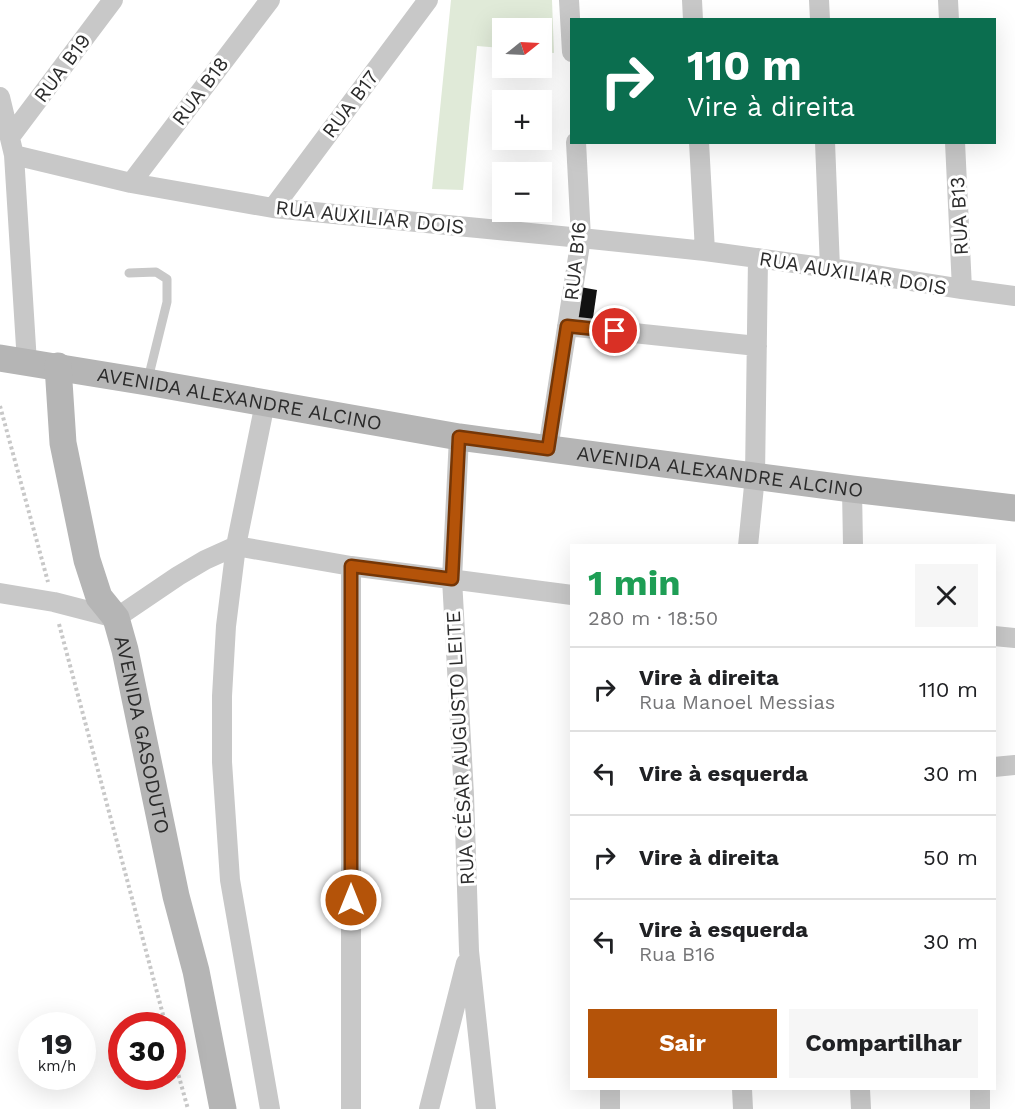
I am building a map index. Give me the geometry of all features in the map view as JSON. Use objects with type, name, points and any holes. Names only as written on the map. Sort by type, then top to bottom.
[{"type":"street","name":"RUA B19","points":[[12,146],[113,0]]},
{"type":"street","name":"RUA B18","points":[[131,183],[270,0]]},
{"type":"street","name":"RUA B17","points":[[273,208],[428,0]]},
{"type":"street","points":[[569,0],[570,18]]},
{"type":"street","points":[[692,0],[693,18]]},
{"type":"street","points":[[819,0],[820,18]]},
{"type":"street","points":[[948,0],[949,18]]},
{"type":"street","points":[[0,97],[12,146],[27,363]]},
{"type":"street","name":"RUA B16","points":[[548,449],[581,238],[576,144]]},
{"type":"street","points":[[699,144],[705,251]]},
{"type":"street","points":[[825,144],[830,268]]},
{"type":"street","name":"RUA B13","points":[[955,144],[962,290]]},
{"type":"street","name":"RUA AUXILIAR DOIS","points":[[12,146],[131,183],[273,208],[705,251],[1015,296]]},
{"type":"street","points":[[748,544],[755,476],[758,258]]},
{"type":"street","points":[[567,326],[757,346]]},
{"type":"street","name":"AVENIDA ALEXANDRE ALCINO","points":[[0,358],[58,366],[459,437],[852,489],[1015,508]]},
{"type":"street","name":"AVENIDA GASODUTO","points":[[58,366],[63,443],[87,560],[99,597],[116,618],[131,677],[176,896],[196,971],[223,1109]]},
{"type":"street","points":[[265,404],[236,546],[225,626],[222,762],[230,880],[270,1109]]},
{"type":"street","name":"RUA CÉSAR AUGUSTO LEITE","points":[[459,437],[452,579],[464,795],[469,951],[486,1109]]},
{"type":"street","points":[[852,489],[853,544]]},
{"type":"street","points":[[0,593],[54,602],[116,618],[196,566],[236,546],[351,566],[570,595]]},
{"type":"street","points":[[351,566],[351,1109]]},
{"type":"street","points":[[996,636],[1015,638]]},
{"type":"street","points":[[996,767],[1015,765]]},
{"type":"street","name":"RUA CÉSAR AUGUSTO LEITE","points":[[429,1109],[469,951]]},
{"type":"street","points":[[610,1090],[610,1109]]},
{"type":"street","points":[[742,1090],[743,1109]]},
{"type":"street","points":[[860,1090],[861,1109]]},
{"type":"street","points":[[980,1090],[980,1109]]},
{"type":"lane","points":[[129,273],[156,272],[167,279],[167,302],[147,382]]},
{"type":"path","points":[[0,406],[162,1012]]},
{"type":"path","points":[[183,1090],[188,1109]]},
{"type":"green space","points":[[451,0],[552,0],[554,53],[552,53],[552,18],[492,18],[492,47],[477,46],[463,190],[432,189]]},
{"type":"building","points":[[580,287],[597,290],[592,325],[574,322]]},
{"type":"route","points":[[351,900],[351,566],[452,579],[459,437],[548,449],[567,326],[615,331]]}]
